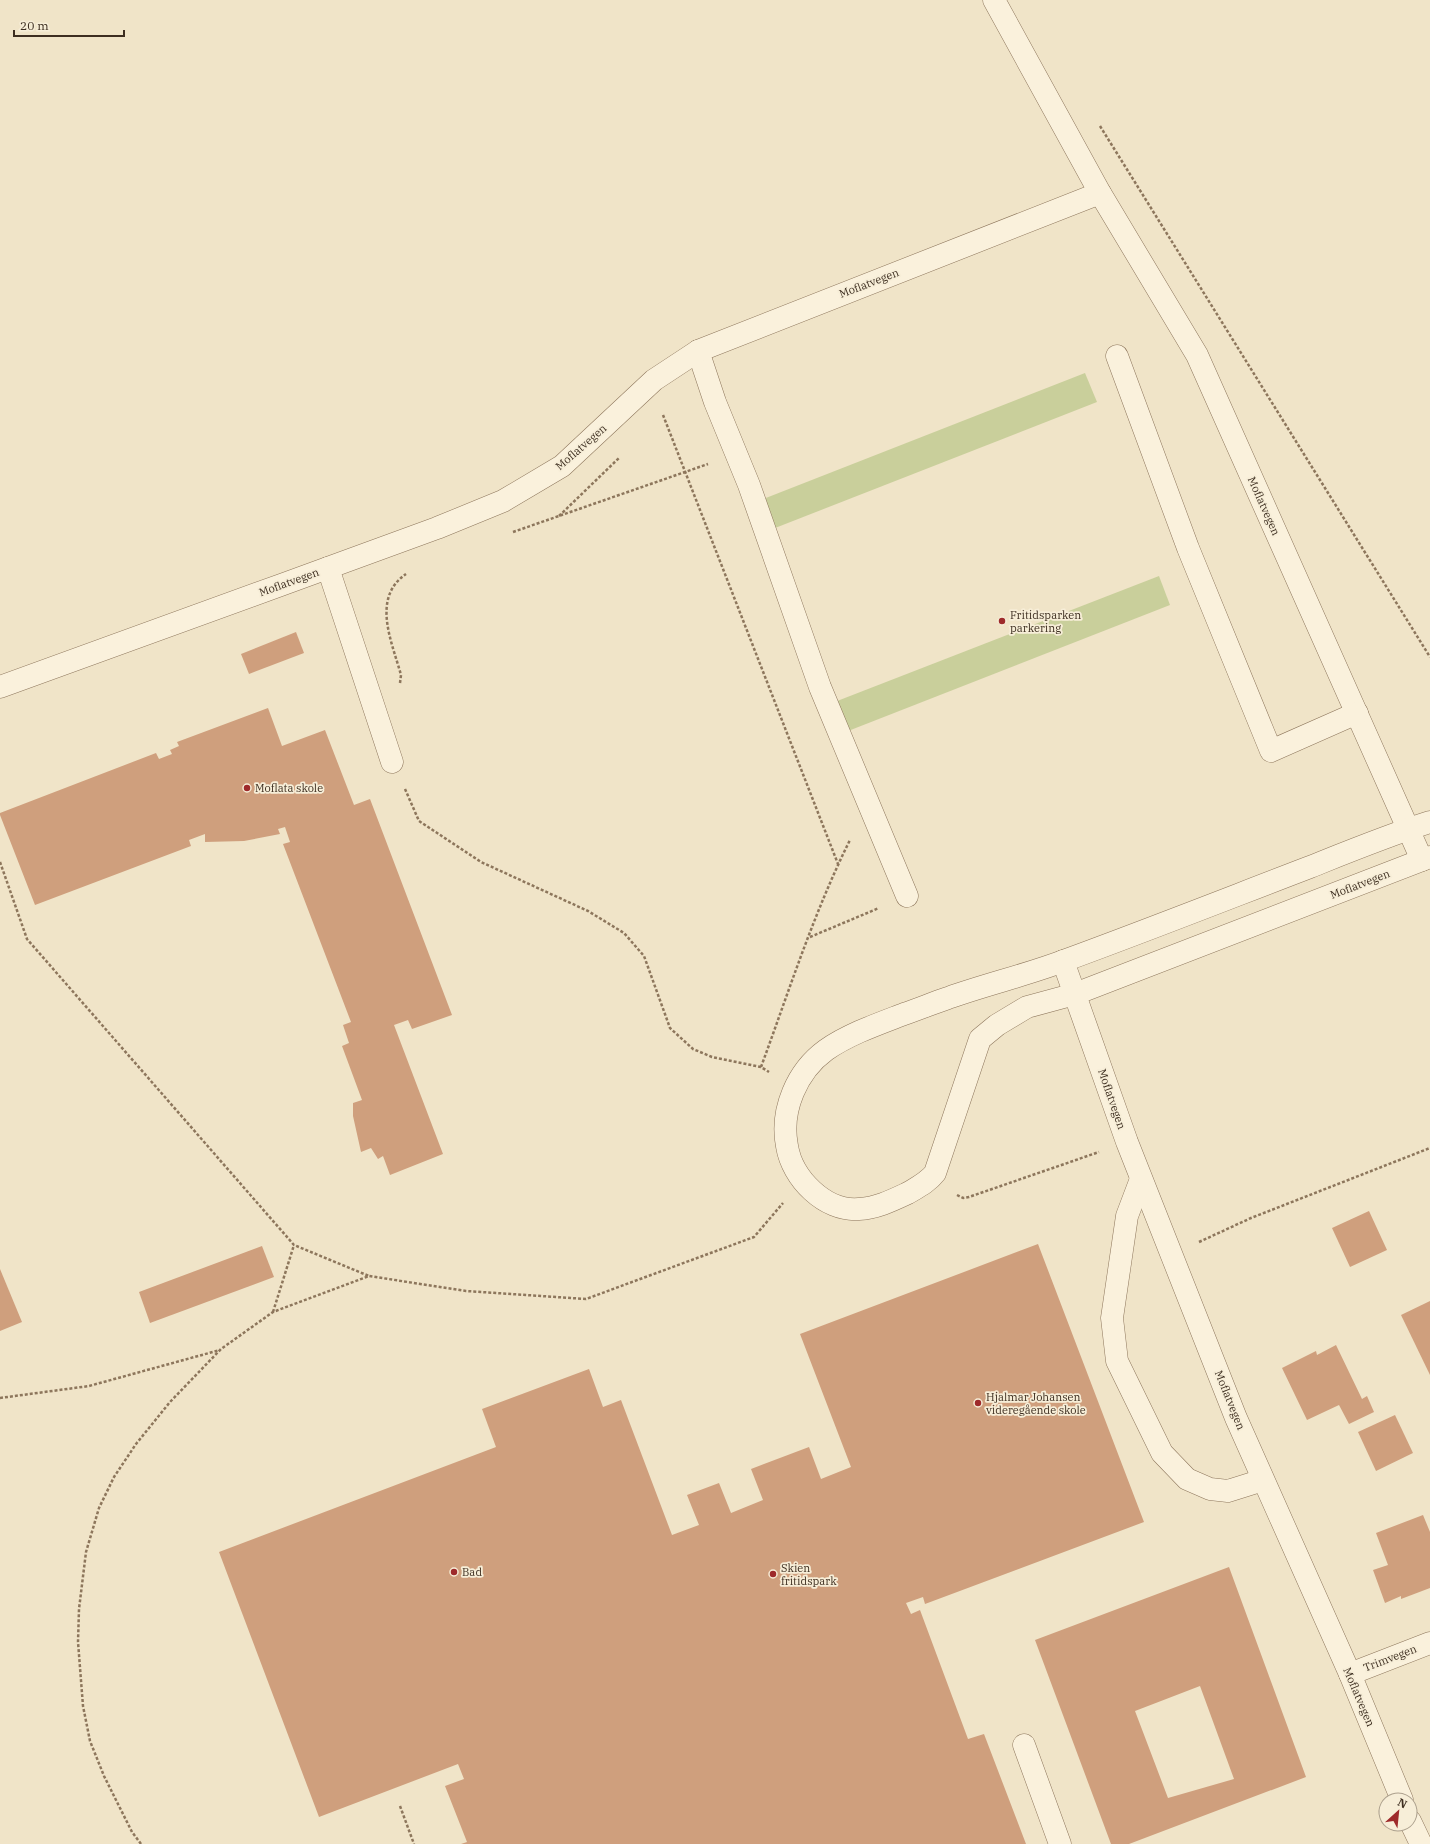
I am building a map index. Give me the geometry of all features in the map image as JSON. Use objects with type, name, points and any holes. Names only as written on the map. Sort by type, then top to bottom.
[{"type":"street","name":"Moflatvegen","points":[[932,1176],[980,1039],[997,1025],[1027,1007],[1075,994],[1426,859],[1409,829],[1197,355],[1100,193],[994,0]]},
{"type":"street","name":"Moflatvegen","points":[[0,687],[328,568],[503,501],[562,466],[654,380],[698,351],[1100,193]]},
{"type":"street","points":[[698,351],[715,402],[749,485],[820,687],[907,896]]},
{"type":"street","points":[[1117,356],[1188,548],[1271,751],[1357,713]]},
{"type":"street","points":[[328,568],[392,762]]},
{"type":"street","points":[[932,1176],[921,1186],[895,1199],[858,1209],[842,1208],[830,1202],[802,1181],[787,1146],[786,1124],[789,1104],[804,1071],[827,1049],[876,1025],[948,998],[1063,961],[1430,822]]},
{"type":"street","name":"Moflatvegen","points":[[1063,961],[1141,1178],[1236,1418],[1350,1674],[1399,1792]]},
{"type":"street","points":[[1141,1178],[1127,1216],[1112,1318],[1117,1360],[1162,1452],[1187,1479],[1210,1488],[1228,1491],[1263,1480]]},
{"type":"street","name":"Trimvegen","points":[[1350,1674],[1430,1643]]},
{"type":"street","points":[[1024,1745],[1060,1844]]},
{"type":"street","points":[[1416,1832],[1422,1844]]},
{"type":"path","points":[[1100,124],[1430,657]]},
{"type":"path","points":[[663,415],[684,473],[838,864]]},
{"type":"path","points":[[509,534],[736,454]]},
{"type":"path","points":[[399,691],[401,675],[385,613],[387,598],[395,583],[408,572]]},
{"type":"path","points":[[392,762],[419,822],[481,862],[588,911],[624,933],[644,956],[670,1028],[693,1049],[712,1057],[761,1067],[795,1088]]},
{"type":"path","points":[[761,1067],[809,937],[838,864],[868,803]]},
{"type":"path","points":[[0,862],[27,939],[294,1245],[369,1276],[466,1291],[586,1300],[754,1237],[802,1181]]},
{"type":"path","points":[[809,937],[907,896]]},
{"type":"path","points":[[1192,1244],[1251,1218],[1430,1148]]},
{"type":"path","points":[[932,1176],[963,1198],[1104,1150]]},
{"type":"path","points":[[273,1312],[294,1245]]},
{"type":"path","points":[[140,1844],[132,1832],[104,1776],[90,1740],[83,1706],[78,1642],[79,1609],[86,1552],[99,1508],[117,1471],[136,1444],[170,1402],[221,1349],[273,1312],[369,1276]]},
{"type":"path","points":[[0,1398],[89,1386],[221,1349]]},
{"type":"path","points":[[400,1806],[414,1844]]},
{"type":"green space","points":[[1085,373],[1097,402],[770,530],[758,501]]},
{"type":"green space","points":[[1159,576],[1170,605],[843,733],[832,703]]},
{"type":"building","points":[[296,632],[304,653],[249,674],[241,654]]},
{"type":"building","points":[[268,708],[282,746],[325,730],[354,805],[370,799],[452,1015],[412,1029],[408,1020],[394,1025],[443,1154],[390,1175],[383,1156],[378,1159],[371,1148],[361,1152],[353,1116],[353,1103],[362,1100],[342,1046],[349,1043],[343,1025],[351,1022],[283,844],[290,842],[285,827],[278,829],[280,834],[244,841],[205,842],[205,834],[189,840],[191,846],[35,905],[0,815],[0,813],[156,753],[159,759],[172,754],[170,750],[179,746],[177,742]]},
{"type":"building","points":[[1369,1211],[1387,1250],[1350,1267],[1332,1228]]},
{"type":"building","points":[[1038,1244],[1144,1522],[925,1604],[923,1597],[906,1603],[911,1614],[920,1610],[968,1739],[984,1734],[1026,1844],[461,1844],[467,1842],[445,1786],[464,1779],[458,1764],[319,1817],[219,1552],[496,1447],[482,1409],[589,1369],[603,1407],[621,1400],[672,1535],[699,1525],[687,1495],[719,1483],[731,1513],[763,1500],[751,1469],[809,1447],[821,1479],[851,1467],[800,1334]]},
{"type":"building","points":[[262,1246],[274,1277],[150,1323],[139,1292]]},
{"type":"building","points":[[0,1269],[22,1322],[0,1331]]},
{"type":"building","points":[[1430,1301],[1430,1375],[1401,1315]]},
{"type":"building","points":[[1336,1345],[1362,1399],[1367,1396],[1374,1412],[1349,1424],[1339,1405],[1307,1420],[1282,1368],[1316,1351],[1317,1355]]},
{"type":"building","points":[[1395,1415],[1413,1453],[1376,1471],[1358,1432]]},
{"type":"building","points":[[1423,1515],[1430,1532],[1430,1588],[1401,1599],[1401,1596],[1385,1603],[1373,1570],[1388,1565],[1376,1533]]},
{"type":"building","points":[[1229,1567],[1306,1777],[1129,1844],[1111,1844],[1035,1640]],"holes":[[[1200,1686],[1234,1779],[1168,1798],[1135,1711]]]},
{"type":"place","name":"Fritidsparken parkering","points":[[1002,621]]},
{"type":"place","name":"Moflata skole","points":[[247,788]]},
{"type":"place","name":"Hjalmar Johansen videregående skole","points":[[978,1403]]},
{"type":"place","name":"Bad","points":[[454,1572]]},
{"type":"place","name":"Skien fritidspark","points":[[773,1574]]}]
